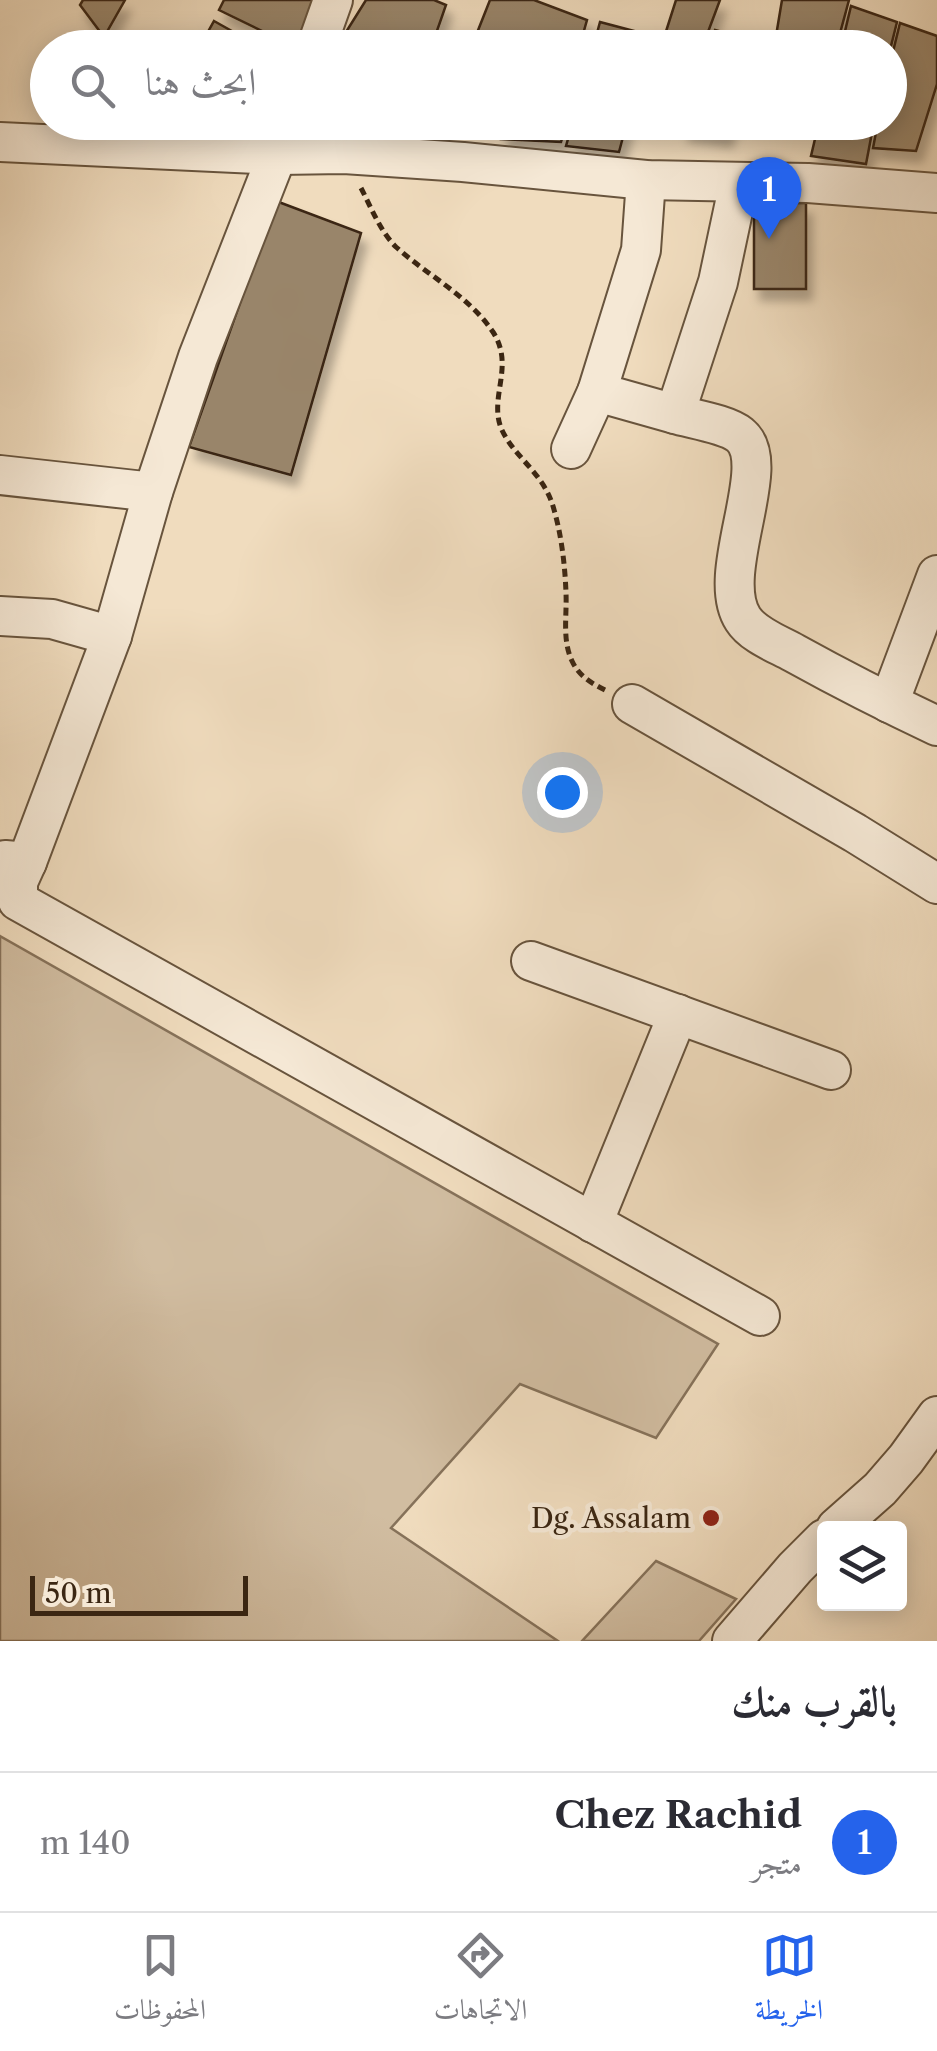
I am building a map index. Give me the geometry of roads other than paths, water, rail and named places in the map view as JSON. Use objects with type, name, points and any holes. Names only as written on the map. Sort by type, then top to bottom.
[{"type":"street","points":[[322,30],[333,0]]},
{"type":"street","points":[[0,142],[190,140]]},
{"type":"street","points":[[285,140],[198,357],[153,492],[112,636],[13,861],[18,900],[760,1316]]},
{"type":"street","points":[[289,140],[344,154],[646,180],[808,184],[937,193]]},
{"type":"street","points":[[571,449],[597,392],[641,250],[646,180]]},
{"type":"street","points":[[675,414],[718,282],[740,184]]},
{"type":"street","points":[[597,392],[735,431],[744,438],[752,456],[751,478],[734,582],[740,614],[747,625],[833,675],[937,726]]},
{"type":"street","points":[[0,475],[153,492]]},
{"type":"street","points":[[889,704],[937,575]]},
{"type":"street","points":[[0,616],[52,619],[112,636]]},
{"type":"street","points":[[632,704],[937,884]]},
{"type":"street","points":[[530,961],[831,1070]]},
{"type":"street","points":[[592,1223],[678,1014]]},
{"type":"street","points":[[844,1521],[880,1489],[937,1416]]},
{"type":"street","points":[[732,1641],[817,1547]]},
{"type":"place","name":"Chez Rachid","points":[[769,239]]},
{"type":"place","name":"Dg. Assalam","points":[[711,1518]]}]
